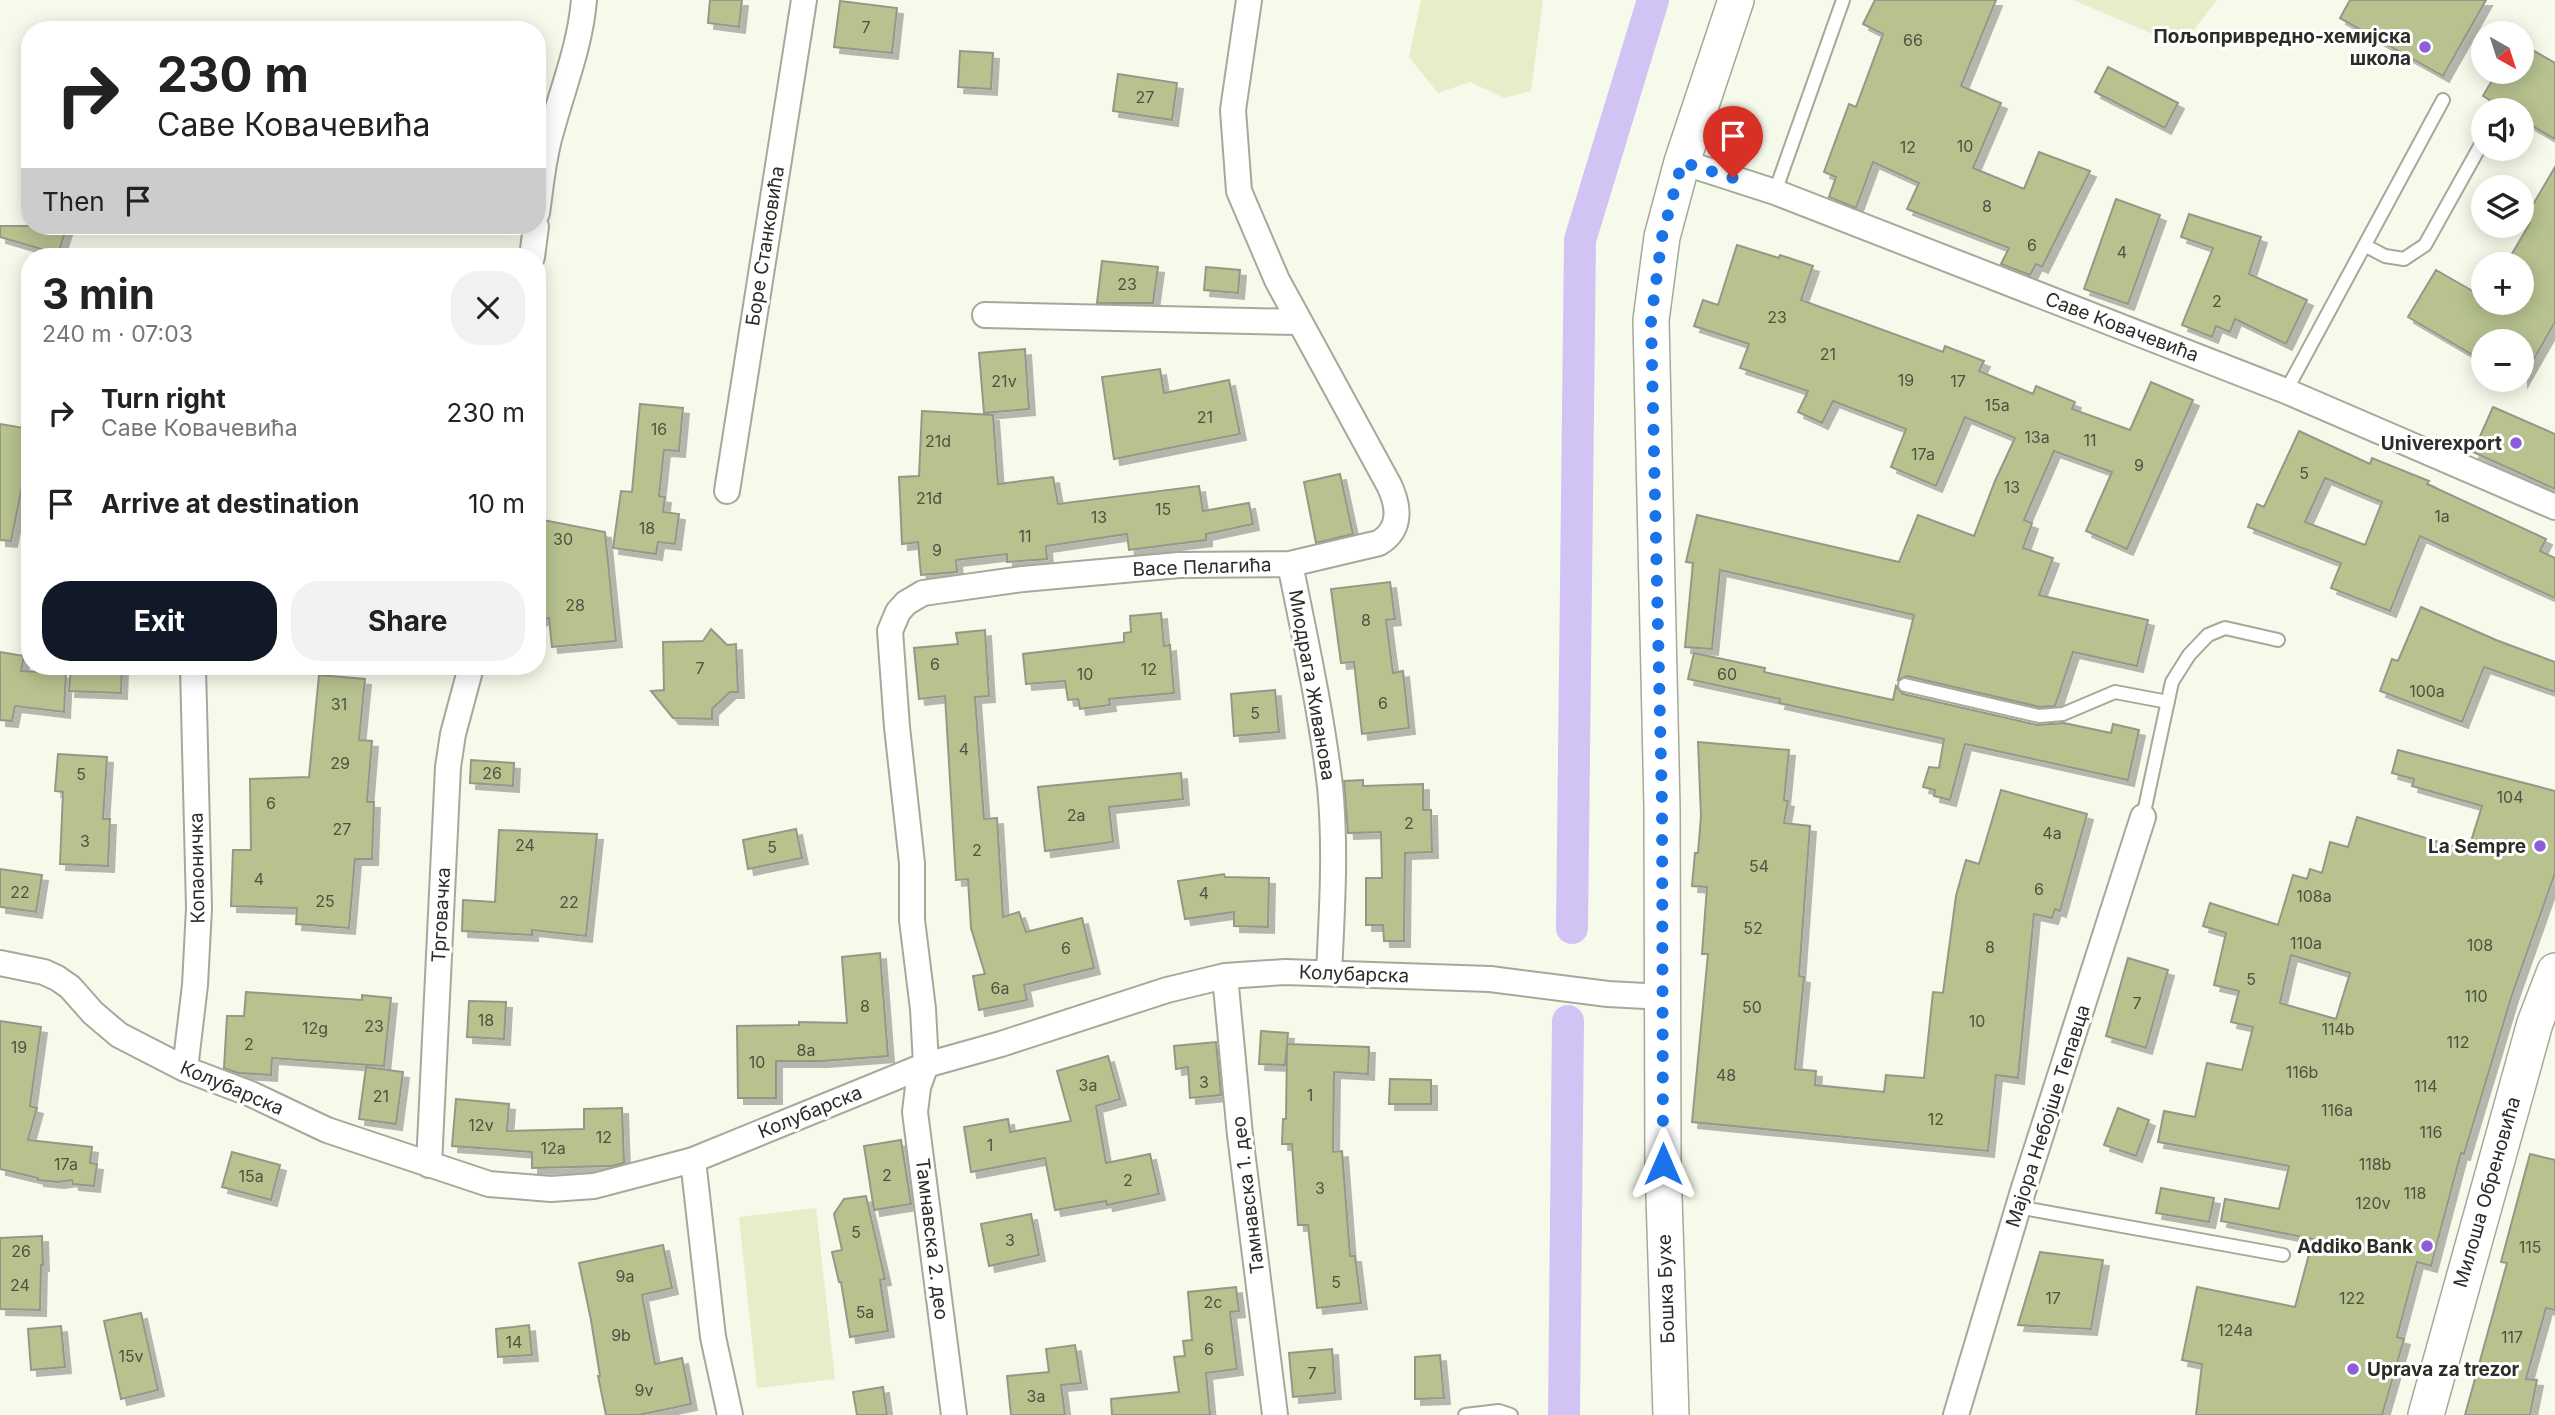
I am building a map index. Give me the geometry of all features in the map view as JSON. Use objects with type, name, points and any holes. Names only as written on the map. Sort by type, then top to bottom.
[{"type":"main road","name":"Бошка Бухе","points":[[1671,1415],[1663,1164],[1662,794],[1651,320],[1662,237],[1682,162],[1736,0]]},
{"type":"main road","name":"Милоша Обреновића","points":[[2426,1415],[2535,1023],[2555,971]]},
{"type":"street","points":[[546,152],[576,54],[584,0]]},
{"type":"street","name":"Боре Станковића","points":[[727,491],[804,0]]},
{"type":"street","name":"Васе Пелагића","points":[[926,1065],[923,1009],[912,920],[912,863],[890,631],[898,612],[906,603],[923,593],[1023,579],[1180,565],[1290,564],[1379,542],[1391,534],[1397,519],[1398,510],[1389,485],[1298,322],[1239,191],[1233,110],[1249,0]]},
{"type":"street","name":"Саве Ковачевића","points":[[1682,162],[1775,192],[2286,391],[2555,507]]},
{"type":"street","points":[[985,315],[1298,322]]},
{"type":"street","name":"Миодрага Живанова","points":[[1290,564],[1321,719],[1330,788],[1334,868],[1329,973]]},
{"type":"street","name":"Копаоничка","points":[[185,1069],[195,985],[199,908],[193,675]]},
{"type":"street","name":"Трговачка","points":[[429,1165],[448,767],[453,734],[469,675]]},
{"type":"street","name":"Мајора Небојше Тепавца","points":[[1955,1415],[2018,1207],[2143,817]]},
{"type":"street","name":"Колубарска","points":[[0,963],[44,972],[57,978],[71,987],[93,1013],[119,1035],[185,1069],[251,1094],[327,1130],[489,1184],[551,1189],[594,1186],[693,1160],[926,1065],[1001,1044],[1167,990],[1225,975],[1285,972],[1490,979],[1608,994],[1664,997]]},
{"type":"street","name":"Тамнавска 1. део","points":[[1225,975],[1240,1135],[1275,1415]]},
{"type":"street","name":"Тамнавска 2. део","points":[[926,1065],[918,1087],[915,1112],[954,1415]]},
{"type":"street","points":[[693,1160],[713,1336],[730,1415]]},
{"type":"lane","points":[[1775,192],[1843,0]]},
{"type":"lane","points":[[2286,391],[2443,100]]},
{"type":"lane","points":[[2366,246],[2385,256],[2404,259],[2425,245],[2472,161]]},
{"type":"lane","points":[[2143,817],[2172,681],[2189,655],[2208,635],[2225,628],[2278,640]]},
{"type":"lane","points":[[1905,685],[2039,716],[2063,714],[2115,692],[2168,702]]},
{"type":"lane","points":[[2018,1207],[2283,1255]]},
{"type":"lane","points":[[1465,1415],[1499,1411],[1511,1415]]},
{"type":"green space","points":[[1421,0],[1543,0],[1531,91],[1504,98],[1470,82],[1438,93],[1409,57]]},
{"type":"green space","points":[[2073,0],[2217,0],[2181,46]]},
{"type":"green space","points":[[816,1208],[835,1379],[757,1388],[739,1217]]},
{"type":"building","points":[[710,0],[742,0],[739,27],[708,23]]},
{"type":"building","points":[[1875,0],[1996,0],[1961,86],[2001,103],[1973,168],[2024,189],[2039,152],[2090,171],[2042,267],[2036,264],[2030,275],[2001,264],[2009,248],[1907,209],[1919,183],[1873,162],[1856,208],[1829,197],[1836,177],[1824,172],[1849,104],[1856,107],[1883,34],[1863,24]]},
{"type":"building","name":"Пољопривредно-хемијска школа","points":[[2350,0],[2486,0],[2474,21],[2471,21],[2471,27],[2443,76],[2340,18]]},
{"type":"building","points":[[840,1],[897,8],[892,53],[834,47]]},
{"type":"building","points":[[960,51],[993,53],[991,89],[958,87]]},
{"type":"building","points":[[2534,51],[2555,63],[2555,139],[2534,127],[2534,98],[2483,96],[2490,84],[2534,84]]},
{"type":"building","points":[[2108,67],[2178,103],[2165,128],[2095,92]]},
{"type":"building","points":[[1118,74],[1177,83],[1172,120],[1113,111]]},
{"type":"building","points":[[2555,167],[2555,322],[2534,359],[2534,329],[2471,329],[2471,354],[2408,317],[2436,270],[2471,290],[2471,315],[2534,315],[2534,252],[2513,252],[2521,238],[2534,238],[2534,203]]},
{"type":"building","points":[[2116,199],[2160,215],[2128,304],[2084,289]]},
{"type":"building","points":[[2189,214],[2261,237],[2249,274],[2307,300],[2286,344],[2235,319],[2230,332],[2216,326],[2212,337],[2182,325],[2213,248],[2181,237]]},
{"type":"building","points":[[0,226],[21,226],[21,235],[64,235],[60,248],[38,248],[0,237]]},
{"type":"building","points":[[1737,245],[1813,266],[1801,300],[1943,352],[1945,346],[1984,361],[1979,371],[2033,394],[2036,386],[2075,402],[2072,409],[2130,430],[2151,382],[2193,400],[2127,549],[2086,531],[2112,472],[2054,451],[2024,520],[2032,523],[2023,548],[2053,558],[2039,595],[2148,620],[2137,666],[2073,652],[2055,706],[2040,707],[1907,676],[1898,680],[1914,615],[1720,570],[1712,649],[1685,647],[1693,563],[1686,562],[1697,515],[1899,562],[1918,515],[1974,536],[2015,438],[1965,417],[1936,486],[1891,467],[1906,429],[1833,401],[1822,423],[1798,412],[1808,391],[1740,368],[1749,344],[1694,326],[1703,300],[1718,305]]},
{"type":"building","points":[[1102,261],[1158,267],[1153,303],[1097,303]]},
{"type":"building","points":[[1206,267],[1240,270],[1238,293],[1204,290]]},
{"type":"building","points":[[1025,349],[1029,409],[984,413],[979,353]]},
{"type":"building","points":[[1160,369],[1164,393],[1229,380],[1240,434],[1114,459],[1102,377]]},
{"type":"building","points":[[640,404],[683,408],[679,451],[664,450],[659,496],[665,497],[663,512],[679,514],[675,544],[658,542],[656,554],[613,548],[621,491],[632,492]]},
{"type":"building","name":"Univerexport","points":[[2493,407],[2555,434],[2555,489],[2473,452]]},
{"type":"building","points":[[922,411],[993,415],[998,484],[1053,477],[1058,504],[1199,486],[1203,511],[1249,503],[1253,524],[1206,534],[1206,540],[1129,550],[1127,534],[1046,546],[1047,559],[1007,562],[1007,554],[956,560],[957,572],[921,575],[918,542],[902,544],[899,477],[919,476]]},
{"type":"building","points":[[0,424],[21,428],[21,492],[11,541],[0,540]]},
{"type":"building","points":[[2299,431],[2370,464],[2372,458],[2429,481],[2427,484],[2546,539],[2540,551],[2555,558],[2555,598],[2420,536],[2390,611],[2331,588],[2341,563],[2248,527],[2257,504],[2264,507]],"holes":[[[2325,478],[2382,502],[2365,545],[2305,522]]]},
{"type":"building","points":[[1340,474],[1353,534],[1316,543],[1304,482]]},
{"type":"building","points":[[546,521],[605,532],[616,641],[552,647],[549,618],[546,618]]},
{"type":"building","points":[[1390,582],[1395,619],[1386,620],[1393,673],[1403,671],[1409,728],[1362,734],[1354,662],[1341,663],[1331,589]]},
{"type":"building","points":[[2421,607],[2555,662],[2555,692],[2484,667],[2462,722],[2380,691],[2392,659],[2398,661]]},
{"type":"building","points":[[1161,613],[1164,646],[1170,645],[1174,693],[1109,699],[1110,705],[1080,709],[1078,699],[1068,700],[1065,681],[1026,684],[1023,654],[1124,642],[1124,633],[1131,632],[1130,616]]},
{"type":"building","points":[[711,629],[727,645],[736,644],[738,692],[730,692],[712,709],[712,719],[673,718],[651,691],[664,690],[663,642],[703,641]]},
{"type":"building","points":[[985,630],[989,696],[975,697],[984,819],[997,818],[1003,917],[1019,912],[1026,932],[1082,918],[1094,968],[1024,985],[1027,1000],[979,1010],[973,976],[985,974],[971,928],[968,879],[956,880],[945,696],[919,699],[914,648],[958,644],[956,633]]},
{"type":"building","points":[[0,652],[21,656],[21,675],[66,675],[64,712],[15,706],[12,721],[0,720]]},
{"type":"building","points":[[1694,653],[1765,668],[1764,672],[1893,700],[1896,686],[1903,694],[2037,725],[2064,723],[2111,733],[2113,724],[2139,730],[2128,780],[1965,744],[1950,800],[1934,796],[1935,790],[1923,787],[1929,767],[1939,768],[1944,739],[1779,703],[1780,699],[1688,679]]},
{"type":"building","points":[[70,675],[122,675],[121,693],[69,691]]},
{"type":"building","points":[[319,675],[365,679],[359,740],[372,741],[367,802],[374,802],[372,859],[355,859],[349,928],[296,924],[297,908],[231,906],[233,850],[251,850],[250,779],[309,777]]},
{"type":"building","points":[[1275,690],[1279,732],[1234,736],[1231,694]]},
{"type":"building","points":[[1698,742],[1789,750],[1784,800],[1788,801],[1784,823],[1810,826],[1799,976],[1804,977],[1795,1069],[1816,1071],[1815,1085],[1884,1092],[1886,1075],[1924,1078],[1933,992],[1943,993],[1956,896],[1966,860],[1979,864],[2001,790],[2087,814],[2060,911],[2055,909],[2052,918],[2034,914],[2018,1078],[1996,1075],[1988,1151],[1692,1122],[1708,954],[1702,954],[1707,887],[1692,886],[1701,816]]},
{"type":"building","points":[[2398,750],[2555,791],[2555,873],[2512,995],[2464,1154],[2461,1153],[2431,1266],[2417,1262],[2397,1337],[2404,1339],[2382,1415],[2196,1415],[2202,1364],[2182,1360],[2197,1287],[2295,1307],[2313,1239],[2221,1221],[2225,1199],[2279,1209],[2289,1166],[2158,1142],[2164,1111],[2195,1117],[2207,1063],[2242,1070],[2253,1027],[2231,1022],[2239,991],[2214,985],[2226,933],[2203,926],[2210,903],[2278,925],[2293,875],[2307,879],[2310,869],[2322,873],[2330,842],[2348,847],[2357,817],[2468,851],[2482,806],[2412,786],[2414,779],[2392,773]],"holes":[[[2291,955],[2350,973],[2336,1019],[2280,1003]]]},
{"type":"building","points":[[58,754],[107,757],[103,819],[110,819],[108,866],[60,864],[63,792],[55,791]]},
{"type":"building","points":[[471,760],[514,763],[513,786],[470,783]]},
{"type":"building","points":[[1181,773],[1183,799],[1109,807],[1113,842],[1045,851],[1038,787]]},
{"type":"building","points":[[1363,780],[1363,786],[1423,784],[1423,810],[1431,810],[1432,852],[1405,853],[1404,941],[1384,941],[1383,925],[1366,925],[1366,878],[1382,878],[1381,832],[1348,833],[1344,781]]},
{"type":"building","points":[[796,829],[802,858],[748,869],[743,840]]},
{"type":"building","points":[[499,830],[597,834],[586,936],[532,930],[532,935],[462,931],[463,900],[495,902]]},
{"type":"building","points":[[0,869],[42,875],[36,912],[0,907]]},
{"type":"building","points":[[1224,874],[1225,877],[1269,878],[1268,927],[1234,926],[1234,912],[1185,919],[1178,881]]},
{"type":"building","points":[[880,953],[888,1056],[776,1061],[776,1098],[738,1098],[737,1026],[799,1025],[799,1022],[847,1023],[842,957]]},
{"type":"building","points":[[2128,958],[2168,970],[2146,1048],[2106,1036]]},
{"type":"building","points":[[246,992],[362,1000],[362,995],[391,998],[384,1066],[272,1058],[271,1075],[238,1073],[224,1068],[227,1016],[244,1016]]},
{"type":"building","points":[[469,1001],[506,1002],[504,1039],[467,1037]]},
{"type":"building","points":[[0,1021],[41,1027],[30,1106],[37,1108],[28,1140],[92,1147],[90,1163],[97,1164],[94,1186],[73,1184],[72,1180],[38,1180],[0,1169]]},
{"type":"building","points":[[1261,1031],[1288,1033],[1285,1065],[1259,1064]]},
{"type":"building","points":[[1216,1042],[1221,1095],[1190,1098],[1188,1067],[1176,1069],[1174,1046]]},
{"type":"building","points":[[1287,1044],[1369,1047],[1368,1074],[1334,1072],[1333,1152],[1342,1151],[1350,1256],[1355,1256],[1361,1303],[1317,1308],[1308,1225],[1298,1225],[1292,1144],[1282,1144],[1283,1119],[1286,1119]]},
{"type":"building","points":[[1108,1056],[1120,1099],[1096,1106],[1106,1163],[1150,1154],[1159,1194],[1107,1205],[1106,1201],[1055,1210],[1045,1158],[971,1172],[964,1127],[1008,1119],[1010,1132],[1071,1121],[1057,1071]]},
{"type":"building","points":[[366,1067],[403,1072],[396,1124],[359,1119]]},
{"type":"building","points":[[1390,1079],[1431,1080],[1431,1104],[1389,1104]]},
{"type":"building","points":[[456,1099],[509,1104],[507,1131],[584,1129],[584,1109],[622,1108],[624,1163],[612,1166],[532,1168],[532,1152],[452,1146]]},
{"type":"building","points":[[2118,1108],[2149,1120],[2136,1156],[2104,1145]]},
{"type":"building","points":[[901,1140],[911,1204],[874,1210],[864,1146]]},
{"type":"building","points":[[232,1152],[280,1165],[271,1200],[222,1187]]},
{"type":"building","points":[[2530,1154],[2555,1160],[2555,1310],[2546,1308],[2526,1379],[2537,1380],[2530,1415],[2465,1415],[2507,1263],[2501,1262]]},
{"type":"building","points":[[2161,1188],[2214,1198],[2209,1222],[2156,1213]]},
{"type":"building","points":[[866,1196],[885,1279],[880,1280],[888,1331],[850,1337],[841,1282],[832,1252],[842,1250],[834,1214],[844,1199]]},
{"type":"building","points":[[1031,1214],[1039,1255],[989,1266],[981,1224]]},
{"type":"building","points":[[42,1236],[40,1310],[0,1309],[0,1238]]},
{"type":"building","points":[[663,1245],[672,1288],[642,1295],[655,1364],[682,1358],[691,1404],[639,1415],[606,1415],[579,1263]]},
{"type":"building","points":[[2040,1252],[2103,1260],[2091,1329],[2018,1325]]},
{"type":"building","points":[[1236,1287],[1239,1311],[1230,1312],[1237,1369],[1206,1373],[1210,1415],[1112,1415],[1111,1399],[1179,1392],[1174,1357],[1185,1356],[1183,1341],[1192,1340],[1188,1292]]},
{"type":"building","points":[[141,1313],[158,1390],[121,1399],[104,1321]]},
{"type":"building","points":[[529,1325],[532,1355],[498,1357],[496,1329]]},
{"type":"building","points":[[61,1326],[65,1367],[31,1370],[28,1329]]},
{"type":"building","points":[[1075,1345],[1081,1383],[1061,1385],[1065,1415],[1011,1415],[1007,1376],[1049,1372],[1046,1349]]},
{"type":"building","points":[[1332,1349],[1335,1393],[1293,1397],[1289,1353]]},
{"type":"building","points":[[1440,1355],[1444,1398],[1415,1399],[1415,1357]]},
{"type":"building","points":[[883,1387],[887,1415],[857,1415],[853,1392]]},
{"type":"waterway","points":[[1572,928],[1580,240],[1653,0]]},
{"type":"waterway","points":[[1564,1415],[1568,1021]]},
{"type":"place","name":"Пољопривредно-хемијска школа","points":[[2425,47]]},
{"type":"place","name":"Univerexport","points":[[2516,443]]},
{"type":"place","name":"La Sempre","points":[[2540,846]]},
{"type":"place","name":"Addiko Bank","points":[[2427,1246]]},
{"type":"place","name":"Uprava za trezor","points":[[2353,1369]]},
{"type":"route","points":[[1663,1164],[1662,807],[1651,320],[1662,237],[1682,162],[1733,178]]}]
